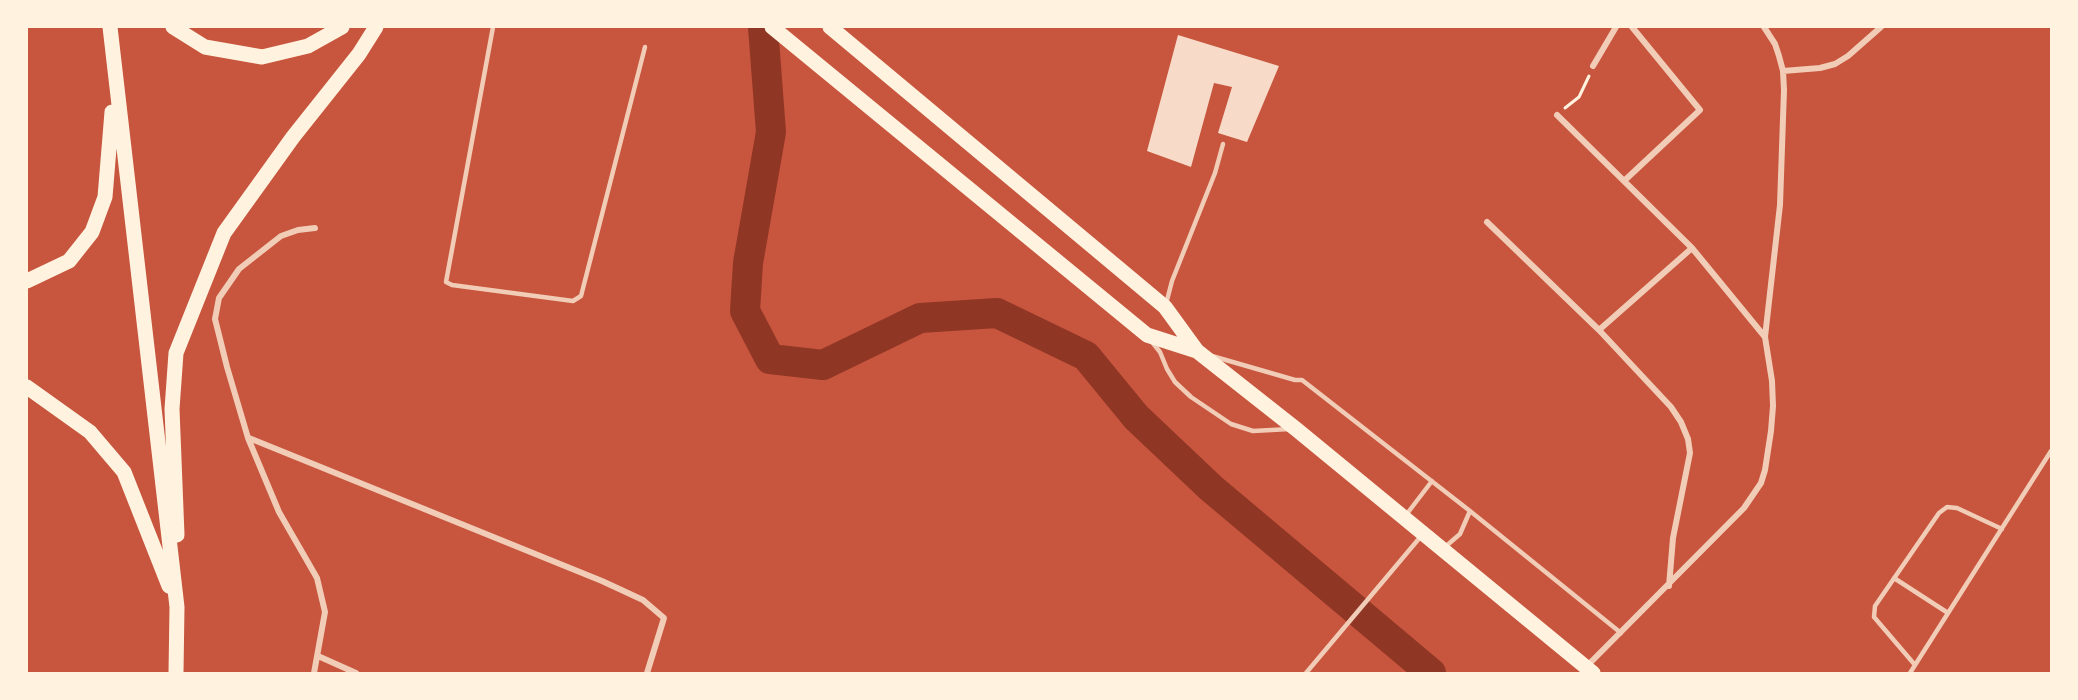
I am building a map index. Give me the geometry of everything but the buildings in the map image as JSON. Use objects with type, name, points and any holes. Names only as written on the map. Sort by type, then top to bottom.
[{"type":"main road","points":[[110,27],[177,607]]},
{"type":"main road","points":[[173,27],[205,47],[262,57],[308,46],[342,27]]},
{"type":"main road","points":[[176,673],[177,524],[172,409],[176,353],[224,232],[293,137],[359,54],[376,27]]},
{"type":"main road","points":[[772,27],[1147,335],[1197,351]]},
{"type":"main road","points":[[830,27],[931,109],[1165,307],[1197,351],[1424,533],[1589,670]]},
{"type":"main road","points":[[27,281],[69,261],[93,232],[105,197],[115,79]]},
{"type":"main road","points":[[27,387],[90,432],[124,472],[177,607]]},
{"type":"street","points":[[1593,66],[1616,27]]},
{"type":"street","points":[[1624,181],[1700,110],[1632,27]]},
{"type":"street","points":[[1589,670],[1621,633],[1744,508],[1761,483],[1765,470],[1773,405],[1772,381],[1765,337],[1780,205],[1783,71],[1775,44],[1764,27]]},
{"type":"street","points":[[1783,71],[1820,68],[1835,64],[1848,56],[1881,27]]},
{"type":"street","points":[[1557,115],[1692,248],[1765,337]]},
{"type":"street","points":[[1487,222],[1599,330],[1671,407],[1681,422],[1688,439],[1689,453],[1673,538],[1669,586]]},
{"type":"street","points":[[314,673],[325,612],[316,578],[279,512],[248,438],[215,319],[219,298],[239,269],[280,236],[298,230],[315,228]]},
{"type":"street","points":[[1599,330],[1692,248]]},
{"type":"street","points":[[248,438],[602,581],[643,600],[664,618],[647,673]]},
{"type":"street","points":[[318,656],[356,673]]},
{"type":"lane","points":[[493,27],[446,282],[452,285],[573,301],[581,296],[645,47]]},
{"type":"lane","points":[[1165,307],[1172,281],[1209,191],[1222,144]]},
{"type":"lane","points":[[1147,335],[1160,352],[1175,382],[1191,397],[1231,424],[1252,431],[1296,429]]},
{"type":"lane","points":[[1197,351],[1295,380],[1302,380],[1621,633]]},
{"type":"lane","points":[[1910,673],[2051,451]]},
{"type":"lane","points":[[1405,518],[1432,481]]},
{"type":"lane","points":[[1915,665],[1874,616],[1875,606],[1939,513],[1947,507],[1957,508],[2002,529]]},
{"type":"lane","points":[[1443,549],[1460,534],[1470,511]]},
{"type":"lane","points":[[1306,673],[1424,533]]},
{"type":"lane","points":[[1894,578],[1948,613]]},
{"type":"path","points":[[1557,115],[1579,97],[1593,66]]},
{"type":"waterway","points":[[763,27],[771,132],[748,263],[745,311],[770,359],[823,365],[920,318],[997,313],[1086,356],[1136,417],[1211,488],[1431,673]]}]
